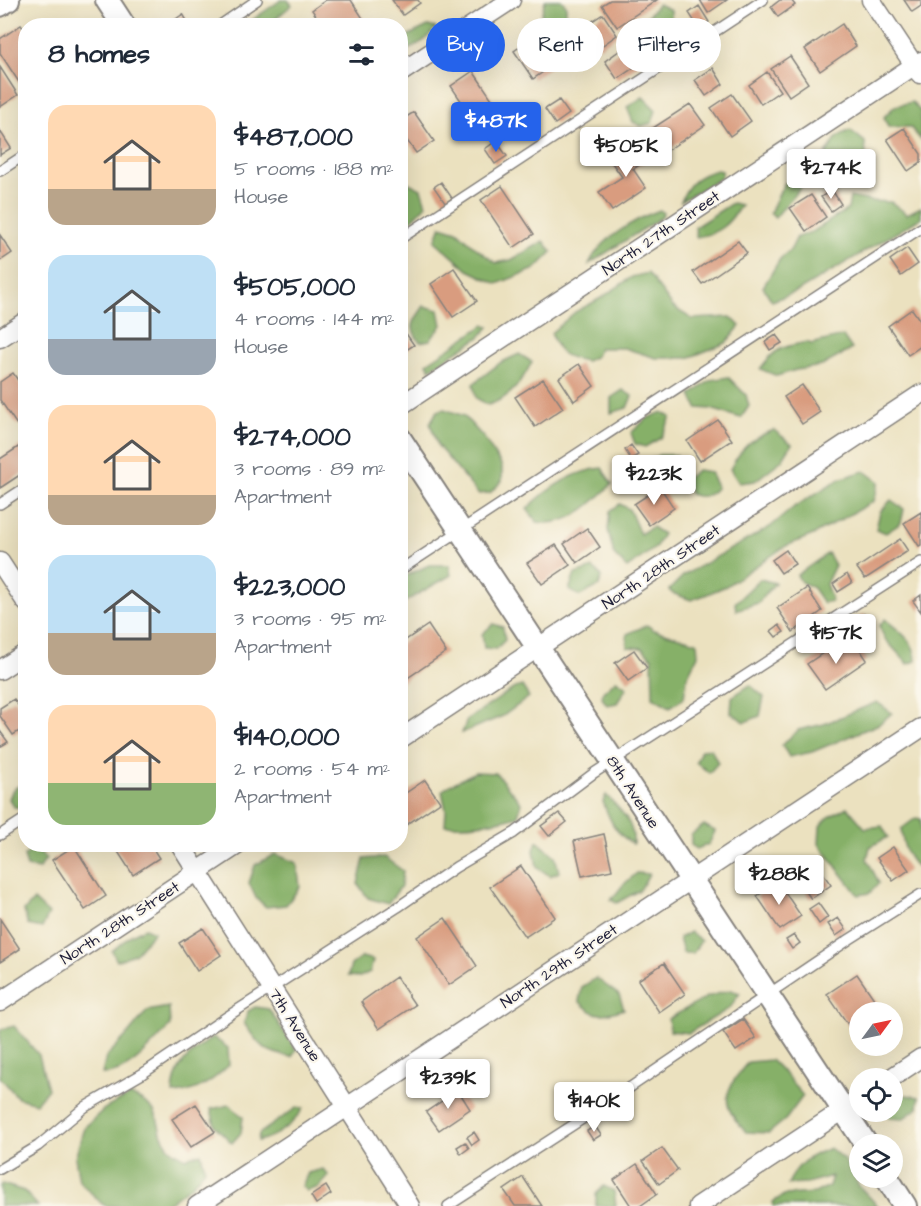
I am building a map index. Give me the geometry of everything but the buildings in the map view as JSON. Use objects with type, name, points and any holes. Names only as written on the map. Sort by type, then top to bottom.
[{"type":"street","points":[[0,5],[8,0]]},
{"type":"street","points":[[107,0],[119,18]]},
{"type":"street","points":[[408,68],[511,0]]},
{"type":"street","points":[[871,0],[919,68]]},
{"type":"street","name":"North 27th Street","points":[[408,401],[919,68]]},
{"type":"street","points":[[0,338],[18,326]]},
{"type":"street","name":"North 28th Street","points":[[408,734],[921,394]]},
{"type":"street","name":"8th Avenue","points":[[408,451],[767,995],[849,1101]]},
{"type":"street","points":[[0,562],[18,590]]},
{"type":"street","points":[[0,670],[18,658]]},
{"type":"street","name":"North 29th Street","points":[[197,1206],[921,728]]},
{"type":"street","name":"7th Avenue","points":[[185,852],[410,1206]]},
{"type":"street","name":"North 28th Street","points":[[0,1002],[228,852]]},
{"type":"street","points":[[903,1070],[921,1058]]},
{"type":"street","points":[[698,1206],[849,1105]]},
{"type":"street","points":[[893,1188],[905,1206]]},
{"type":"lane","points":[[231,18],[257,0]]},
{"type":"lane","points":[[408,234],[763,0]]},
{"type":"lane","points":[[0,171],[18,159]]},
{"type":"lane","points":[[408,565],[921,228]]},
{"type":"lane","points":[[0,504],[18,492]]},
{"type":"lane","points":[[0,1169],[38,1146],[85,1107],[142,1074],[456,867],[514,833],[613,761],[921,562]]},
{"type":"lane","points":[[0,835],[18,823]]},
{"type":"lane","points":[[448,1206],[921,894]]},
{"type":"green space","points":[[281,0],[288,0],[292,5],[276,18],[255,18]]},
{"type":"green space","points":[[545,0],[561,0],[566,5],[566,18],[543,18],[541,16]]},
{"type":"green space","points":[[658,4],[671,10],[671,18],[646,18]]},
{"type":"green space","points":[[426,27],[426,39],[408,50],[408,36]]},
{"type":"green space","points":[[643,97],[656,110],[652,123],[641,126],[633,122],[627,107]]},
{"type":"green space","points":[[912,102],[921,112],[921,140],[910,127],[888,127],[884,117],[895,106]]},
{"type":"green space","points":[[850,130],[865,142],[866,155],[858,170],[847,174],[836,167],[826,154],[837,137]]},
{"type":"green space","points":[[799,168],[810,176],[775,218],[770,213],[779,194],[785,183]]},
{"type":"green space","points":[[717,170],[722,171],[721,178],[681,201],[694,181],[704,174]]},
{"type":"green space","points":[[408,182],[421,189],[426,205],[408,224]]},
{"type":"green space","points":[[850,197],[891,202],[907,214],[921,207],[921,218],[798,291],[772,301],[763,287],[780,259],[791,249],[797,237],[814,231],[848,209]]},
{"type":"green space","points":[[732,203],[741,205],[728,223],[717,231],[696,237],[695,227]]},
{"type":"green space","points":[[660,210],[663,213],[662,217],[589,264],[601,246],[619,231]]},
{"type":"green space","points":[[441,226],[457,231],[496,263],[511,260],[544,241],[552,252],[535,269],[497,284],[468,270],[435,241]]},
{"type":"green space","points":[[648,273],[673,307],[692,319],[731,317],[740,326],[726,343],[688,358],[656,358],[624,348],[599,348],[596,356],[586,361],[563,354],[551,333],[575,312],[632,277]]},
{"type":"green space","points":[[424,306],[439,310],[442,325],[430,340],[420,342],[414,332],[413,324]]},
{"type":"green space","points":[[484,325],[489,327],[480,337],[430,369],[427,363]]},
{"type":"green space","points":[[843,336],[852,349],[822,366],[777,376],[760,369],[780,349]]},
{"type":"green space","points":[[519,354],[532,362],[515,389],[488,405],[476,398],[473,384],[500,363]]},
{"type":"green space","points":[[728,377],[746,395],[749,406],[741,418],[711,409],[697,408],[691,395],[711,380]]},
{"type":"green space","points":[[623,390],[632,396],[627,408],[611,413],[611,398]]},
{"type":"green space","points":[[444,409],[464,416],[484,438],[502,466],[502,481],[490,493],[478,494],[438,446],[430,423],[437,411]]},
{"type":"green space","points":[[662,412],[671,417],[661,438],[645,447],[635,444],[631,433],[646,419]]},
{"type":"green space","points":[[774,430],[792,444],[782,460],[755,481],[739,483],[730,469],[739,454],[753,440]]},
{"type":"green space","points":[[659,455],[677,455],[672,467],[649,483],[635,487],[625,483],[623,478],[633,469]]},
{"type":"green space","points":[[602,468],[612,484],[596,500],[569,518],[559,522],[537,522],[527,509],[561,482],[581,473]]},
{"type":"green space","points":[[698,470],[710,472],[717,487],[705,496],[690,494],[687,478]]},
{"type":"green space","points":[[864,471],[879,482],[874,501],[813,535],[786,546],[726,586],[691,600],[669,590],[684,575],[770,527],[794,507],[839,479]]},
{"type":"green space","points":[[891,500],[904,509],[901,523],[886,533],[876,529],[880,512]]},
{"type":"green space","points":[[620,504],[629,509],[640,534],[652,527],[663,534],[655,548],[627,568],[614,555],[608,530],[610,511]]},
{"type":"green space","points":[[828,553],[835,565],[826,584],[832,601],[823,603],[813,588],[801,582],[797,575]]},
{"type":"green space","points":[[429,565],[449,565],[451,575],[408,600],[408,575]]},
{"type":"green space","points":[[593,568],[602,576],[599,586],[580,596],[569,590],[575,574]]},
{"type":"green space","points":[[760,579],[775,583],[758,603],[736,610],[735,603]]},
{"type":"green space","points":[[885,619],[910,642],[916,661],[908,664],[885,639],[879,626]]},
{"type":"green space","points":[[493,624],[503,627],[505,640],[496,649],[484,648],[482,634]]},
{"type":"green space","points":[[647,625],[654,630],[697,642],[698,655],[687,677],[684,698],[670,707],[653,697],[652,658],[642,648],[627,647],[627,634]]},
{"type":"green space","points":[[616,680],[627,687],[617,703],[607,705],[602,698],[603,692]]},
{"type":"green space","points":[[750,685],[764,697],[760,716],[745,722],[731,713],[732,697]]},
{"type":"green space","points":[[522,686],[529,697],[503,716],[462,733],[467,720],[513,689]]},
{"type":"green space","points":[[877,702],[892,713],[879,724],[812,752],[789,757],[782,745],[798,730],[824,724]]},
{"type":"green space","points":[[711,749],[718,763],[709,773],[696,762],[701,750]]},
{"type":"green space","points":[[475,772],[496,773],[521,803],[518,816],[482,824],[445,825],[446,810],[442,791]]},
{"type":"green space","points":[[18,786],[18,807],[14,807],[9,799],[13,789]]},
{"type":"green space","points":[[606,795],[629,823],[632,829],[633,844],[617,831],[611,821],[603,802]]},
{"type":"green space","points":[[847,807],[865,828],[882,826],[888,837],[870,847],[867,859],[879,883],[870,893],[858,895],[819,844],[820,826],[829,817]]},
{"type":"green space","points":[[916,818],[921,819],[921,870],[906,852],[901,829]]},
{"type":"green space","points":[[704,825],[715,831],[709,844],[697,849],[691,845],[691,835]]},
{"type":"green space","points":[[537,841],[555,856],[559,872],[550,876],[537,867],[534,850]]},
{"type":"green space","points":[[30,852],[39,852],[46,859],[39,869],[27,867],[24,856]]},
{"type":"green space","points":[[275,854],[297,863],[300,887],[286,905],[266,907],[256,898],[249,883],[255,865]]},
{"type":"green space","points":[[384,857],[403,871],[401,886],[388,904],[368,898],[358,884],[364,859]]},
{"type":"green space","points":[[637,873],[649,874],[640,890],[617,903],[611,900],[623,885]]},
{"type":"green space","points":[[34,900],[49,914],[42,928],[28,925],[24,911]]},
{"type":"green space","points":[[145,928],[154,932],[136,953],[117,961],[112,951],[131,935]]},
{"type":"green space","points":[[690,932],[701,941],[693,953],[683,953],[679,938]]},
{"type":"green space","points":[[362,957],[373,960],[370,972],[360,977],[348,976],[351,965]]},
{"type":"green space","points":[[596,978],[619,995],[624,1009],[599,1014],[594,1013],[579,1001],[582,987]]},
{"type":"green space","points":[[730,990],[740,993],[730,1008],[689,1033],[670,1031],[668,1019],[707,997]]},
{"type":"green space","points":[[169,1007],[170,1026],[148,1050],[121,1070],[102,1074],[106,1057],[147,1011]]},
{"type":"green space","points":[[255,1007],[269,1009],[296,1050],[292,1057],[268,1051],[254,1037],[244,1023],[248,1011]]},
{"type":"green space","points":[[14,1026],[39,1055],[48,1089],[36,1103],[18,1098],[0,1077],[0,1030]]},
{"type":"green space","points":[[213,1037],[228,1048],[229,1065],[204,1085],[173,1094],[176,1075],[180,1067],[190,1055]]},
{"type":"green space","points":[[771,1060],[803,1096],[786,1119],[769,1133],[746,1132],[731,1113],[727,1097],[729,1089],[748,1062]]},
{"type":"green space","points":[[130,1095],[155,1112],[169,1147],[186,1158],[201,1153],[205,1169],[193,1184],[164,1206],[106,1206],[79,1181],[75,1157],[84,1128],[104,1109]]},
{"type":"green space","points":[[906,1095],[919,1097],[918,1108],[903,1118],[903,1097]]},
{"type":"green space","points":[[229,1105],[243,1117],[241,1133],[232,1143],[215,1126],[211,1109]]},
{"type":"green space","points":[[296,1108],[303,1108],[290,1124],[278,1133],[258,1141],[259,1134]]},
{"type":"green space","points":[[830,1148],[844,1160],[849,1169],[849,1188],[861,1188],[878,1206],[773,1206],[773,1202],[784,1195],[815,1193],[829,1186],[832,1176],[807,1183],[788,1184],[804,1161]]},
{"type":"green space","points":[[323,1169],[329,1176],[319,1187],[307,1191],[302,1186],[308,1173]]},
{"type":"green space","points":[[2,1184],[24,1191],[38,1206],[0,1206],[0,1186]]},
{"type":"green space","points":[[604,1186],[614,1191],[616,1206],[596,1206],[596,1194]]}]
